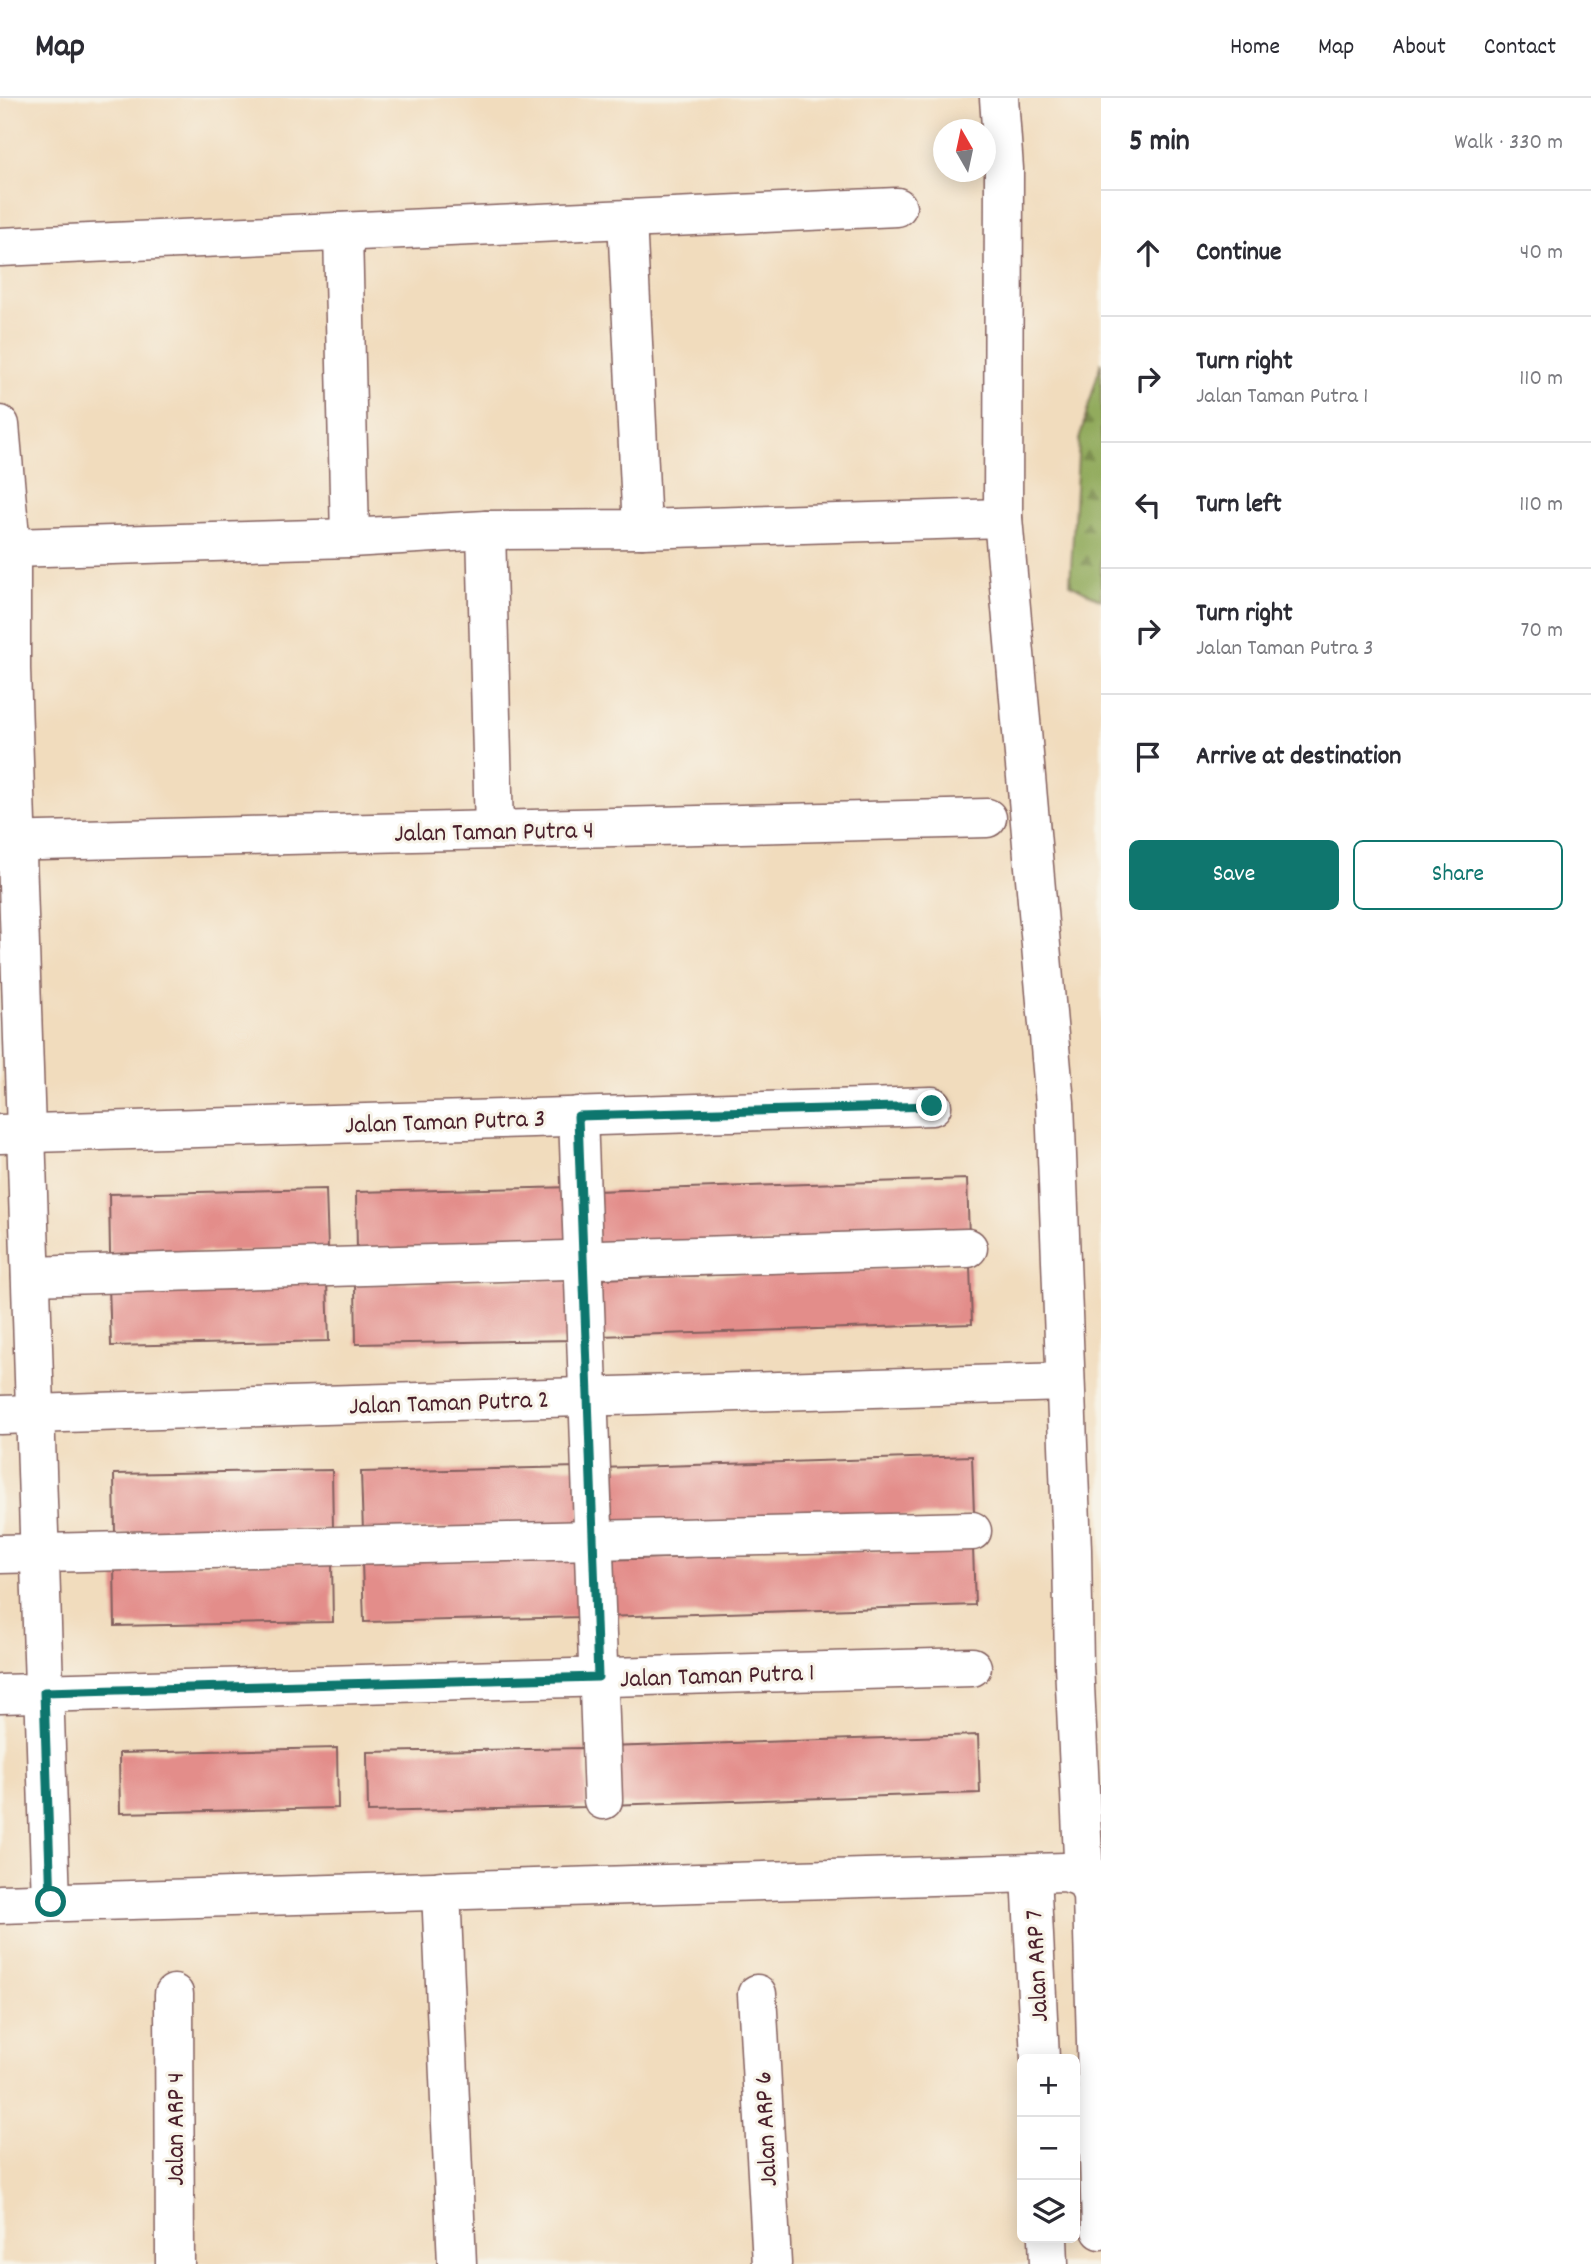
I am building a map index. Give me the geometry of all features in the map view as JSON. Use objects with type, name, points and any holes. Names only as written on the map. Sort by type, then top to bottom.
[{"type":"street","points":[[999,98],[1004,169],[1003,518],[1055,1102],[1074,1664],[1092,1894],[1101,2230]]},
{"type":"street","points":[[0,247],[897,207]]},
{"type":"street","points":[[627,219],[642,529]]},
{"type":"street","points":[[343,232],[350,538]]},
{"type":"street","points":[[0,425],[11,548],[6,670],[13,1133],[31,1276],[17,1414],[40,1553],[51,1902]]},
{"type":"street","points":[[11,548],[350,538],[486,530],[642,529],[1003,518]]},
{"type":"street","points":[[486,530],[494,830]]},
{"type":"street","name":"Jalan Taman Putra 4","points":[[8,841],[987,818]]},
{"type":"street","name":"Jalan Taman Putra 3","points":[[13,1133],[932,1106]]},
{"type":"street","points":[[578,1116],[603,1800]]},
{"type":"street","points":[[31,1276],[968,1248]]},
{"type":"street","name":"Jalan Taman Putra 2","points":[[17,1414],[1065,1382]]},
{"type":"street","points":[[0,1553],[972,1531]]},
{"type":"street","name":"Jalan Taman Putra 1","points":[[0,1693],[972,1667]]},
{"type":"street","points":[[0,1904],[1031,1874],[1065,1872],[1089,1861]]},
{"type":"street","name":"Jalan ARP 7","points":[[1031,1874],[1040,2054]]},
{"type":"street","points":[[441,1890],[457,2264]]},
{"type":"street","name":"Jalan ARP 4","points":[[174,1994],[175,2264]]},
{"type":"street","name":"Jalan ARP 6","points":[[757,1994],[772,2264]]},
{"type":"street","points":[[1048,2243],[1049,2264]]},
{"type":"green space","points":[[1101,362],[1101,600],[1070,584],[1079,440]]},
{"type":"building","points":[[967,1179],[969,1237],[597,1249],[595,1191]]},
{"type":"building","points":[[574,1187],[575,1246],[357,1251],[356,1192]]},
{"type":"building","points":[[326,1189],[328,1249],[110,1254],[109,1194]]},
{"type":"building","points":[[970,1266],[972,1324],[600,1336],[598,1279]]},
{"type":"building","points":[[573,1279],[574,1340],[356,1344],[355,1284]]},
{"type":"building","points":[[327,1282],[329,1341],[111,1346],[109,1286]]},
{"type":"building","points":[[972,1456],[974,1514],[602,1526],[600,1468]]},
{"type":"building","points":[[579,1467],[581,1526],[363,1531],[361,1472]]},
{"type":"building","points":[[332,1470],[333,1529],[115,1534],[114,1474]]},
{"type":"building","points":[[973,1548],[975,1605],[603,1617],[601,1560]]},
{"type":"building","points":[[580,1557],[582,1617],[364,1622],[362,1562]]},
{"type":"building","points":[[332,1562],[333,1622],[115,1626],[114,1566]]},
{"type":"building","points":[[978,1735],[980,1793],[607,1805],[606,1747]]},
{"type":"building","points":[[337,1748],[338,1808],[120,1813],[119,1753]]},
{"type":"building","points":[[585,1748],[586,1807],[368,1812],[367,1752]]},
{"type":"route","points":[[51,1902],[44,1692],[598,1677],[578,1116],[932,1106]]}]
